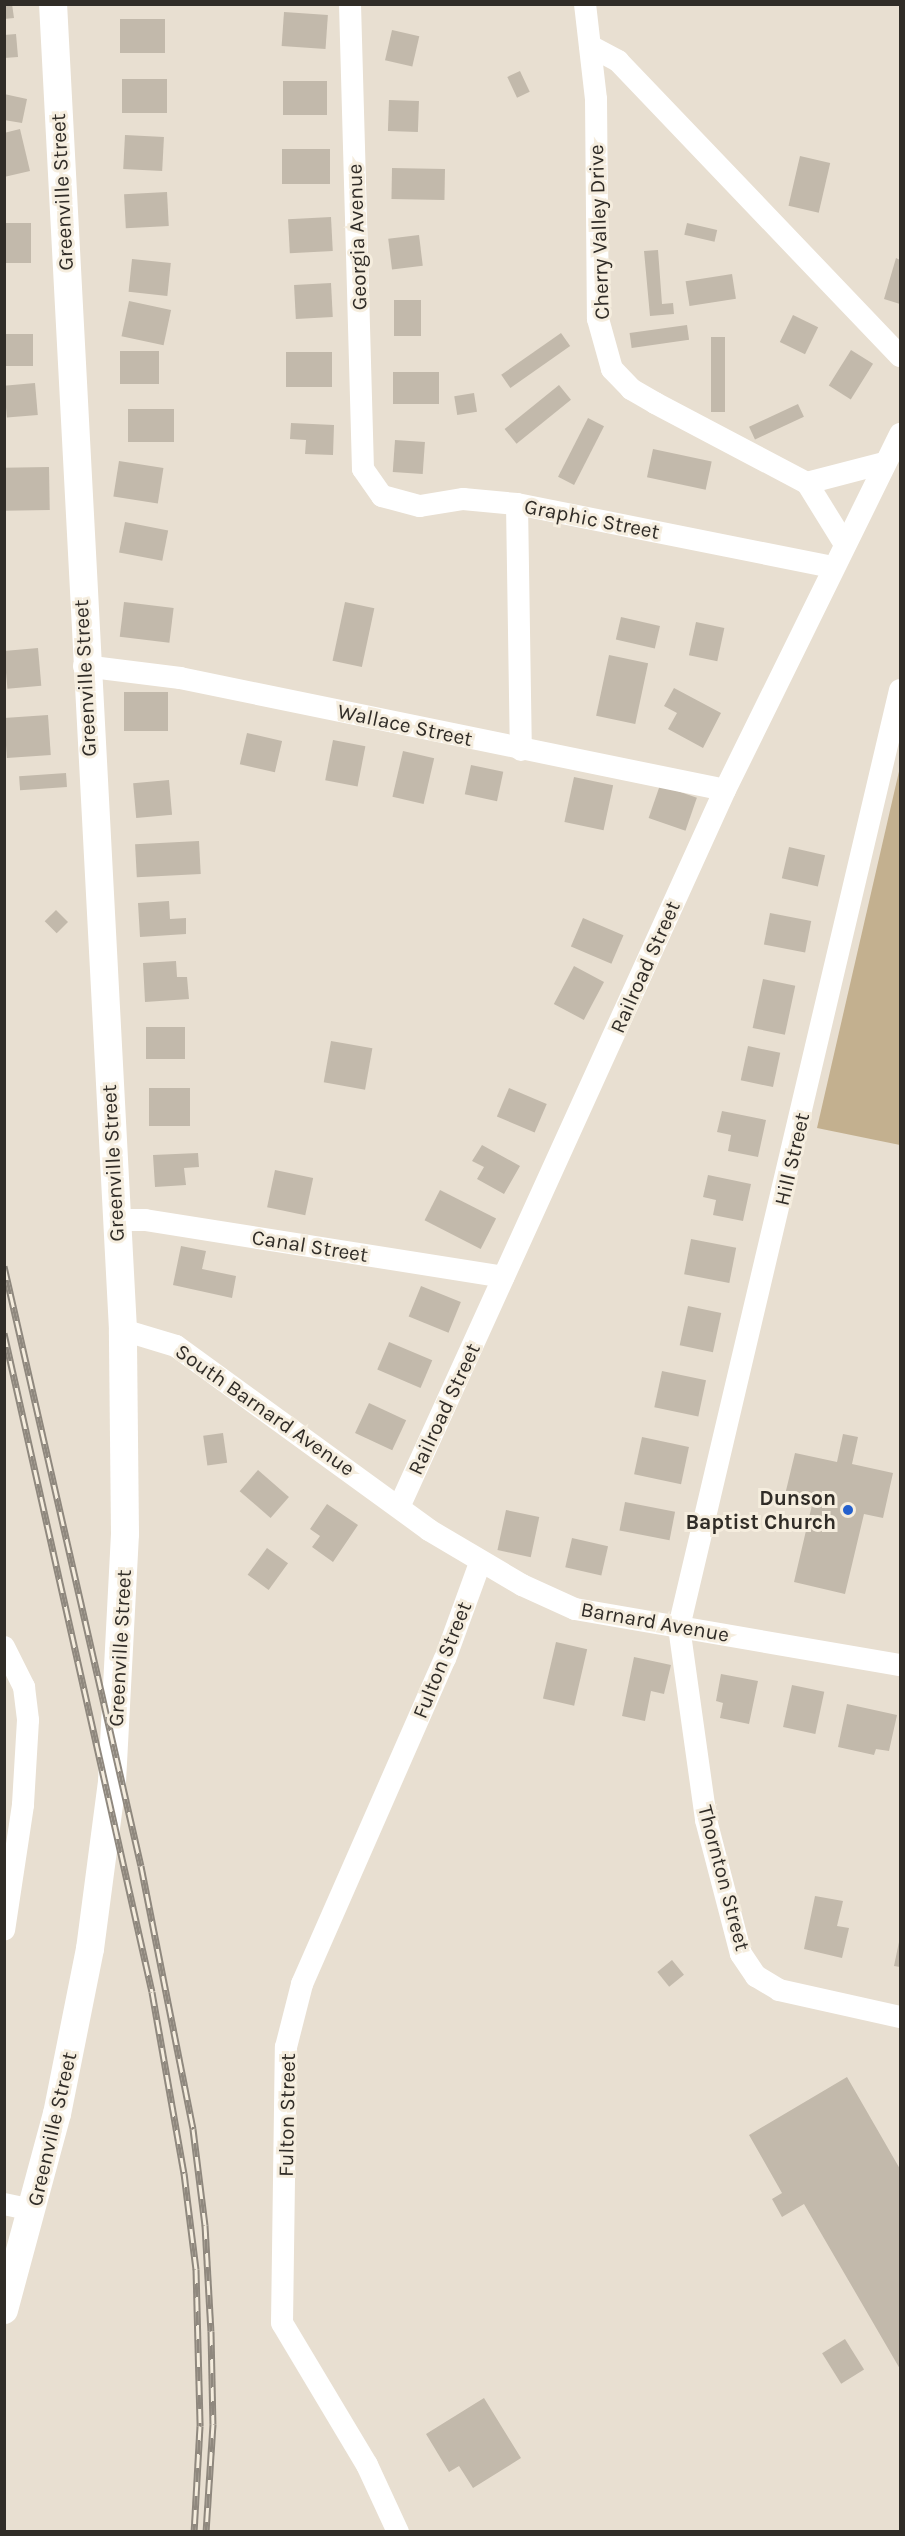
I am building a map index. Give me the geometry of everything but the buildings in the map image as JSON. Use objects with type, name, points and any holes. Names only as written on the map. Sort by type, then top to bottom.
[{"type":"street","name":"Greenville Street","points":[[4,2310],[32,2210],[90,1949],[112,1782],[125,1534],[123,1330],[84,666],[53,4]]},
{"type":"street","name":"Georgia Avenue","points":[[350,4],[363,469]]},
{"type":"street","name":"Cherry Valley Drive","points":[[585,4],[596,99],[598,319],[612,369],[631,389],[807,483]]},
{"type":"street","points":[[590,46],[618,62],[812,261],[900,356]]},
{"type":"street","name":"Railroad Street","points":[[400,1505],[725,790],[844,543],[900,434]]},
{"type":"street","points":[[844,543],[807,483],[884,463]]},
{"type":"street","name":"Graphic Street","points":[[363,469],[382,496],[420,506],[463,499],[517,504],[833,567]]},
{"type":"street","points":[[517,504],[521,750]]},
{"type":"street","name":"Wallace Street","points":[[84,666],[180,678],[521,750],[725,790]]},
{"type":"street","name":"Hill Street","points":[[679,1627],[900,690]]},
{"type":"street","name":"Canal Street","points":[[116,1220],[145,1220],[504,1277]]},
{"type":"street","name":"South Barnard Avenue","points":[[123,1330],[177,1346],[215,1370],[400,1505]]},
{"type":"street","name":"Barnard Avenue","points":[[400,1505],[429,1530],[480,1563],[575,1609],[900,1665]]},
{"type":"street","name":"Fulton Street","points":[[398,2532],[367,2465],[282,2323],[286,2048],[302,1984],[445,1659],[480,1563]]},
{"type":"street","name":"Thornton Street","points":[[679,1627],[706,1820],[741,1954],[756,1976],[779,1990],[900,2017]]},
{"type":"street","points":[[4,1647],[24,1687],[28,1720],[23,1805],[4,1930]]},
{"type":"street","points":[[4,2204],[32,2210]]},
{"type":"shaded area","points":[[900,767],[900,1145],[817,1128]]},
{"type":"railway","points":[[4,1266],[141,1866],[193,2129],[205,2225],[211,2331],[213,2424],[206,2532]]},
{"type":"railway","points":[[4,1333],[152,1992],[184,2173],[196,2269],[200,2426],[194,2532]]},
{"type":"place","name":"Dunson Baptist Church","points":[[848,1510]]}]
